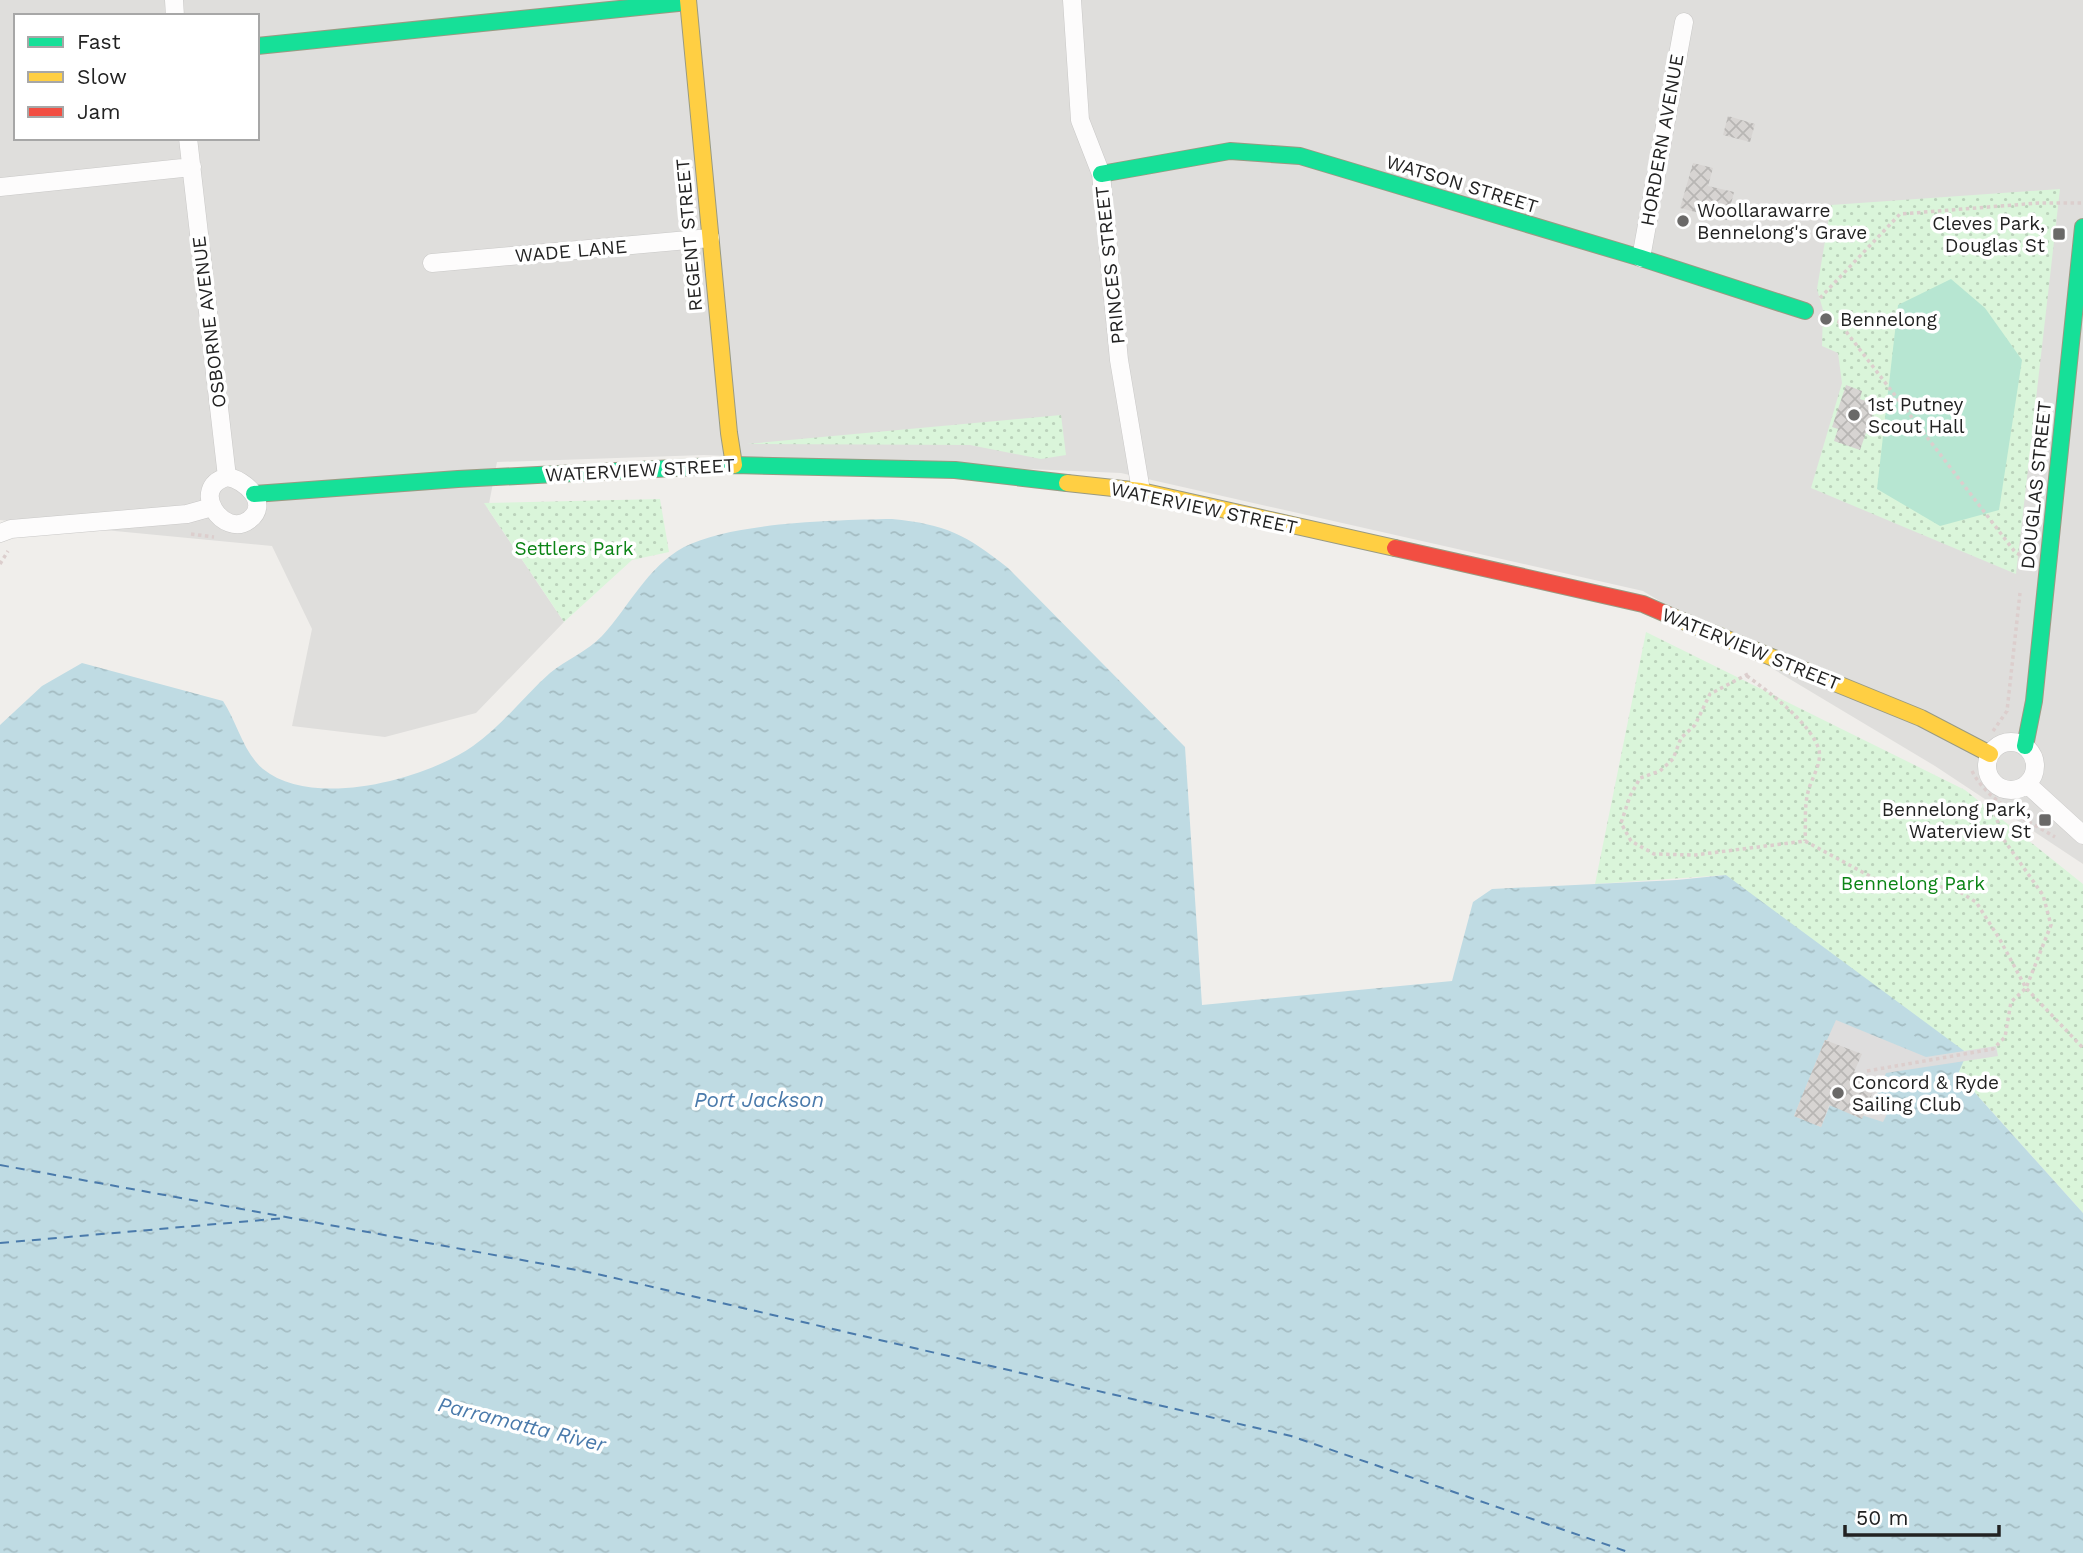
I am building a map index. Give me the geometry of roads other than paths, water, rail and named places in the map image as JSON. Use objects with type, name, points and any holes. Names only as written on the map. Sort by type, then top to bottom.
[{"type":"street","name":"PRINCES STREET","points":[[1072,0],[1080,120],[1101,174],[1119,360],[1141,491]]},
{"type":"street","points":[[259,46],[688,1]]},
{"type":"street","name":"REGENT STREET","points":[[688,1],[734,466]]},
{"type":"street","name":"HORDERN AVENUE","points":[[1641,258],[1684,22]]},
{"type":"street","name":"OSBORNE AVENUE","points":[[188,140],[227,477]]},
{"type":"street","name":"WATSON STREET","points":[[1101,174],[1230,151],[1300,156],[1641,258],[1805,311]]},
{"type":"street","points":[[0,187],[192,167]]},
{"type":"street","name":"DOUGLAS STREET","points":[[2025,746],[2034,701],[2083,227]]},
{"type":"street","name":"WADE LANE","points":[[432,264],[710,238]]},
{"type":"street","name":"WATERVIEW STREET","points":[[254,494],[458,479],[734,466],[955,470],[1141,491],[1643,604],[1921,718],[1985,751]]},
{"type":"street","points":[[227,477],[246,483],[254,494],[254,515],[243,523],[222,519],[212,507],[209,493],[212,487],[227,477]]},
{"type":"street","points":[[0,533],[11,529],[187,514],[212,507]]},
{"type":"street","points":[[2002,743],[2025,746],[2035,764],[2034,772],[2021,788],[2006,789],[1993,782],[1987,768],[1985,751],[2002,743]]},
{"type":"street","points":[[2027,783],[2083,835]]},
{"type":"water","name":"Port Jackson","points":[[892,519],[927,524],[954,533],[980,547],[1008,568],[1185,747],[1202,1005],[1452,981],[1473,902],[1492,889],[1726,875],[1967,1053],[1958,1074],[2083,1213],[2083,1553],[0,1553],[0,725],[42,686],[82,663],[223,701],[256,762],[284,781],[310,787],[339,788],[399,779],[453,758],[484,738],[550,673],[596,641],[612,625],[659,565],[684,547],[729,532],[757,527]]},
{"type":"place","name":"Woollarawarre Bennelong's Grave","points":[[1683,221]]},
{"type":"place","name":"Cleves Park, Douglas St","points":[[2059,234]]},
{"type":"place","name":"Bennelong","points":[[1826,319]]},
{"type":"place","name":"1st Putney Scout Hall","points":[[1854,415]]},
{"type":"place","name":"Bennelong Park, Waterview St","points":[[2045,820]]},
{"type":"place","name":"Concord & Ryde Sailing Club","points":[[1838,1093]]},
{"type":"park label","name":"Settlers Park","points":[[574,548]]},
{"type":"park label","name":"Bennelong Park","points":[[1913,883]]},
{"type":"water label","name":"Parramatta River","points":[[522,1424]]}]
